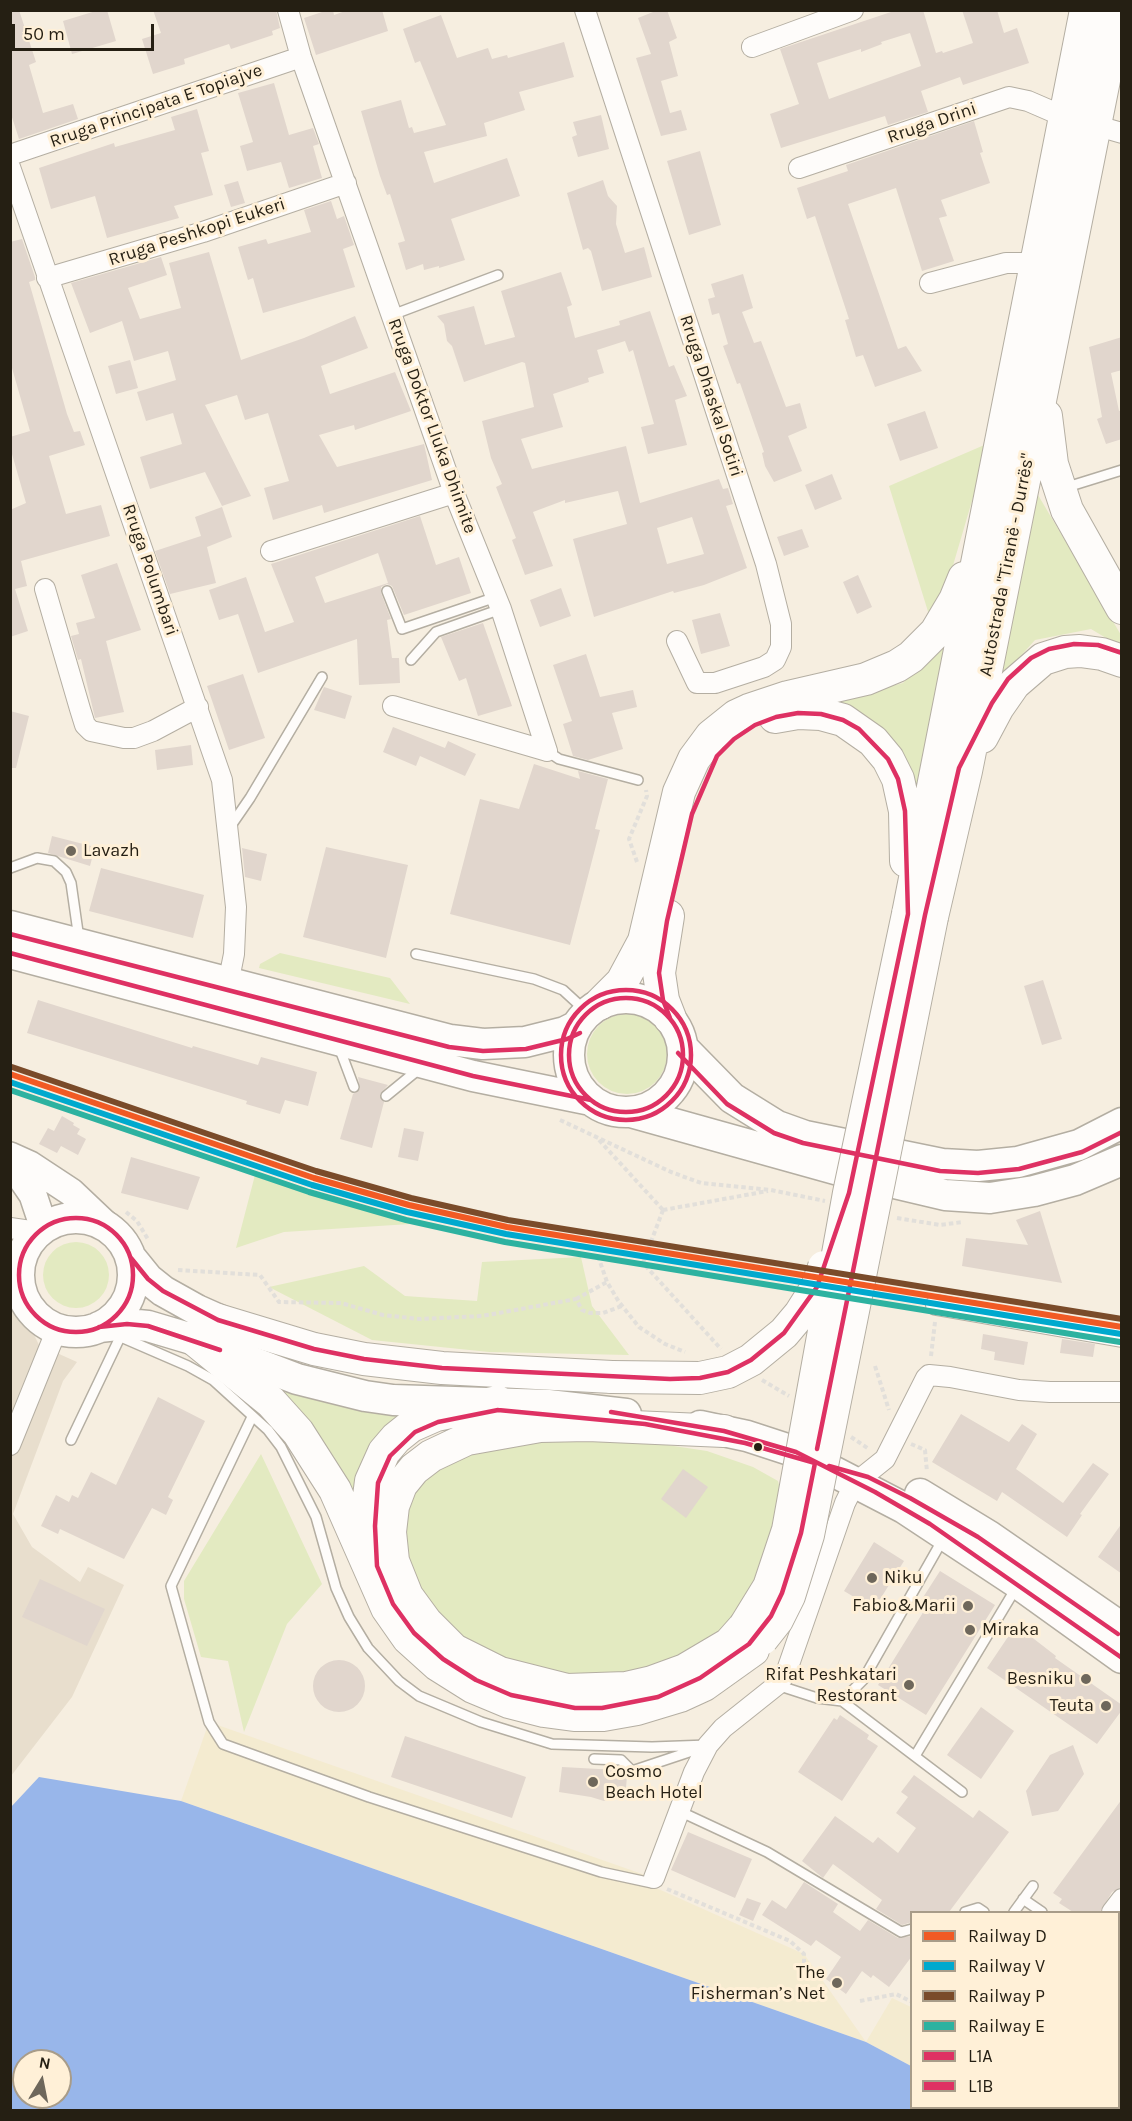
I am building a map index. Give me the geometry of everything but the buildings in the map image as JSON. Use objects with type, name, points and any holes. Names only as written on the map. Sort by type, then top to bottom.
[{"type":"highway","name":"Autostrada \"Tiranë - Durrës\"","points":[[754,1633],[777,1620],[789,1596],[808,1535],[1007,424],[1038,263],[1094,125],[1086,10]]},
{"type":"highway","name":"Autostrada \"Tiranë - Durrës\"","points":[[754,1633],[788,1530],[849,1192],[920,915],[966,771],[1118,10]]},
{"type":"highway","points":[[1044,376],[1047,436],[1067,510],[1122,608]]},
{"type":"highway","points":[[589,1014],[631,968],[644,941],[674,809],[686,775],[704,745],[720,728],[749,710],[788,697],[866,679],[897,666],[936,632],[955,600],[967,569],[990,469],[1007,424]]},
{"type":"highway","points":[[966,771],[998,707],[1014,684],[1036,664],[1057,654],[1080,651],[1102,654],[1122,661]]},
{"type":"highway","points":[[670,1018],[660,986],[661,959],[667,921],[692,814],[717,756],[734,738],[755,725],[798,712],[821,714],[843,720],[873,741],[888,759],[898,779],[905,811],[920,915]]},
{"type":"highway","points":[[206,1330],[364,1359],[442,1368],[612,1377],[700,1378],[728,1372],[751,1360],[784,1333],[810,1301],[849,1192]]},
{"type":"highway","points":[[206,1330],[298,1432],[332,1483],[387,1608],[408,1638],[438,1665],[473,1687],[509,1702],[544,1711],[603,1715],[660,1704],[704,1685],[734,1665],[754,1633]]},
{"type":"highway","points":[[370,1568],[368,1504],[376,1468],[384,1452],[411,1426],[451,1411],[498,1402]]},
{"type":"highway","points":[[724,1431],[588,1425],[540,1426],[467,1438],[431,1456],[414,1469],[401,1485],[393,1506],[391,1542],[393,1561],[406,1596],[426,1622],[454,1650],[500,1673],[535,1684],[567,1690],[596,1691],[652,1682],[685,1670],[729,1644],[754,1633]]},
{"type":"main road","points":[[10,926],[228,984],[470,1043],[525,1042],[617,999],[634,999],[650,1003],[670,1018],[679,1032],[683,1048],[681,1073],[668,1094],[647,1108],[631,1112]]},
{"type":"main road","points":[[10,953],[426,1063],[591,1100],[614,1111],[631,1112],[839,1170],[945,1195],[990,1198],[1034,1191],[1075,1180],[1122,1160]]},
{"type":"main road","points":[[589,1014],[571,1041],[570,1066],[580,1089],[591,1100]]},
{"type":"main road","points":[[683,1048],[732,1098],[777,1126],[805,1136],[942,1164],[978,1166],[1018,1162],[1079,1145],[1122,1123]]},
{"type":"main road","points":[[10,1156],[30,1165],[71,1192],[120,1238],[131,1258],[148,1279],[206,1330],[297,1379],[347,1392],[393,1400],[498,1402],[646,1417],[724,1431],[796,1452],[914,1491],[989,1536],[1122,1628]]},
{"type":"main road","points":[[10,1168],[20,1176],[33,1195],[31,1229],[15,1276],[29,1307],[44,1322],[57,1329],[78,1332],[148,1326],[206,1330]]},
{"type":"main road","points":[[31,1229],[73,1218],[96,1221],[109,1228]]},
{"type":"main road","points":[[116,1329],[112,1320],[127,1302],[134,1281],[131,1258]]},
{"type":"main road","points":[[863,1476],[904,1508],[1019,1584],[1122,1658]]},
{"type":"street","name":"Rruga Doktor Lluka Dhimite","points":[[288,10],[301,57],[454,493],[499,603],[547,751]]},
{"type":"street","name":"Rruga Dhaskal Sotiri","points":[[585,10],[766,564],[776,599],[782,639],[775,660],[764,667],[707,684],[697,684],[677,641]]},
{"type":"street","points":[[752,47],[853,10]]},
{"type":"street","name":"Rruga Principata E Topiajve","points":[[10,155],[301,57]]},
{"type":"street","name":"Rruga Drini","points":[[799,168],[1010,97],[1028,101],[1094,125]]},
{"type":"street","name":"Rruga Polumbari","points":[[10,167],[17,202],[47,278],[222,780],[236,907],[234,954],[228,984]]},
{"type":"street","name":"Rruga Peshkopi Eukeri","points":[[47,278],[203,232],[346,183]]},
{"type":"street","points":[[930,283],[1006,263],[1038,263]]},
{"type":"street","points":[[271,551],[454,493]]},
{"type":"street","points":[[45,589],[82,717],[92,731],[134,738],[198,708]]},
{"type":"street","points":[[393,706],[547,751]]},
{"type":"street","points":[[936,1305],[1122,1337]]},
{"type":"street","points":[[10,1445],[57,1329]]},
{"type":"street","points":[[653,1880],[694,1772],[708,1745],[723,1728],[777,1685],[794,1655],[845,1503],[863,1476],[885,1459],[929,1375],[1018,1390],[1122,1392]]},
{"type":"street","points":[[1113,1911],[1122,1899]]},
{"type":"lane","points":[[392,315],[498,274]]},
{"type":"lane","points":[[1060,489],[1122,470]]},
{"type":"lane","points":[[387,591],[402,629],[499,603]]},
{"type":"lane","points":[[411,660],[436,632],[499,603]]},
{"type":"lane","points":[[229,829],[322,677]]},
{"type":"lane","points":[[547,751],[559,759],[638,780]]},
{"type":"lane","points":[[10,868],[37,858],[54,861],[66,872],[71,883],[80,944]]},
{"type":"lane","points":[[416,954],[534,979],[563,990],[589,1014]]},
{"type":"lane","points":[[336,1039],[354,1087]]},
{"type":"lane","points":[[386,1096],[426,1063]]},
{"type":"lane","points":[[71,1440],[116,1329],[204,1375],[268,1430],[282,1447],[316,1517],[336,1588],[349,1617],[368,1648],[399,1681],[419,1696],[481,1722],[552,1744],[652,1747],[708,1745]]},
{"type":"lane","points":[[252,1417],[171,1586],[209,1722],[223,1744],[369,1797],[601,1872],[653,1880]]},
{"type":"lane","points":[[842,1701],[863,1680],[946,1534]]},
{"type":"lane","points":[[915,1756],[1019,1584]]},
{"type":"lane","points":[[777,1685],[817,1698],[842,1701],[962,1792]]},
{"type":"lane","points":[[594,1759],[621,1760],[632,1771],[708,1745]]},
{"type":"lane","points":[[679,1811],[800,1870],[902,1932],[910,1930]]},
{"type":"lane","points":[[1015,1911],[1033,1886]]},
{"type":"lane","points":[[1023,1899],[1041,1911]]},
{"type":"lane","points":[[968,1911],[978,1908],[982,1911]]},
{"type":"path","points":[[638,780],[646,782],[647,796],[629,839],[638,869]]},
{"type":"path","points":[[597,1138],[663,1210]]},
{"type":"path","points":[[663,1210],[771,1190]]},
{"type":"path","points":[[663,1210],[643,1263],[715,1345]]},
{"type":"path","points":[[178,1270],[260,1275],[279,1302],[341,1303],[383,1315],[419,1319],[482,1316],[576,1299],[607,1282]]},
{"type":"path","points":[[576,1299],[582,1310],[590,1313],[603,1313],[622,1306]]},
{"type":"path","points":[[929,1375],[936,1305]]},
{"type":"path","points":[[875,1366],[898,1437],[925,1450],[927,1473],[936,1479]]},
{"type":"path","points":[[653,1880],[790,1941],[804,1954],[804,1972]]},
{"type":"path","points":[[860,2001],[896,1994],[910,2000]]},
{"type":"shaded area","points":[[10,1286],[39,1345],[77,1362],[63,1381],[13,1514],[32,1547],[80,1582],[88,1567],[124,1585],[72,1697],[11,1776]]},
{"type":"green space","points":[[989,443],[949,579],[930,618],[889,486]]},
{"type":"green space","points":[[1038,495],[1121,635],[1121,647],[1091,629],[1035,640],[1001,678]]},
{"type":"green space","points":[[950,630],[918,797],[890,735],[829,702],[903,683]]},
{"type":"green space","points":[[280,953],[390,978],[410,1004],[259,968],[260,964]]},
{"type":"green space","points":[[627,1014],[642,1017],[655,1026],[664,1039],[667,1054],[664,1069],[655,1082],[642,1091],[627,1094],[612,1091],[599,1082],[590,1069],[587,1054],[590,1039],[599,1026],[612,1017]]},
{"type":"green space","points":[[255,1175],[426,1223],[284,1232],[236,1248]]},
{"type":"green space","points":[[76,1242],[88,1245],[99,1252],[106,1263],[109,1275],[106,1287],[99,1298],[88,1305],[76,1308],[64,1305],[53,1298],[46,1287],[43,1275],[46,1263],[53,1252],[64,1245]]},
{"type":"green space","points":[[581,1257],[592,1306],[629,1355],[489,1352],[372,1340],[269,1287],[364,1266],[405,1296],[477,1301],[482,1262]]},
{"type":"green space","points":[[247,1370],[360,1409],[407,1417],[356,1510]]},
{"type":"green space","points":[[542,1437],[654,1443],[707,1451],[753,1467],[778,1481],[781,1493],[760,1575],[726,1632],[667,1666],[593,1679],[488,1658],[437,1622],[403,1555],[406,1504],[425,1474],[445,1461]]},
{"type":"green space","points":[[261,1454],[322,1584],[287,1624],[244,1732],[228,1661],[201,1657],[184,1599],[184,1581]]},
{"type":"sand","points":[[209,1722],[645,1875],[645,1883],[804,1954],[866,2042],[181,1801]]},
{"type":"sand","points":[[892,1998],[910,2007],[910,2065],[866,2042]]},
{"type":"sand","points":[[992,2109],[1122,2110],[995,2110]]},
{"type":"water","points":[[39,1777],[181,1801],[866,2042],[910,2065],[910,2109],[995,2110],[11,2110],[11,1807]]},
{"type":"rail line","name":"P","points":[[12,1067],[316,1171],[411,1198],[508,1220],[1122,1319]]},
{"type":"rail line","name":"D","points":[[10,1074],[314,1178],[409,1205],[507,1227],[1122,1327]]},
{"type":"rail line","name":"V","points":[[10,1082],[312,1185],[407,1212],[506,1234],[1121,1334]]},
{"type":"rail line","name":"E","points":[[10,1090],[309,1192],[406,1220],[505,1242],[1120,1342]]},
{"type":"transit line","name":"L1B","points":[[817,1449],[925,915],[959,768],[992,703],[1008,679],[1031,658],[1049,649],[1074,644],[1098,645],[1122,653]]},
{"type":"transit line","name":"L1A","points":[[131,1258],[148,1279],[163,1291],[218,1320],[314,1349],[364,1359],[442,1368],[670,1379],[700,1378],[728,1372],[751,1360],[784,1333],[817,1287],[849,1193],[908,914],[905,811],[898,779],[888,759],[859,729],[843,720],[821,714],[798,713],[776,717],[755,725],[734,739],[717,756],[692,814],[667,921],[659,973],[663,1000],[670,1018]]},
{"type":"transit line","name":"L1B","points":[[10,934],[449,1047],[483,1051],[526,1049],[567,1039],[580,1033]]},
{"type":"transit line","name":"L1A","points":[[10,953],[473,1076],[591,1100]]},
{"type":"transit line","name":"L1B","points":[[626,990],[651,995],[672,1009],[686,1030],[691,1055],[686,1080],[672,1101],[651,1115],[626,1120],[601,1115],[580,1101],[566,1080],[561,1055],[566,1030],[580,1009],[601,995],[626,990]]},
{"type":"transit line","name":"L1A","points":[[626,998],[648,1002],[666,1015],[679,1033],[683,1055],[679,1077],[666,1095],[648,1108],[626,1112],[604,1108],[586,1095],[573,1077],[569,1055],[573,1033],[586,1015],[604,1002],[626,998]]},
{"type":"transit line","name":"L1B","points":[[678,1053],[727,1104],[774,1133],[803,1143],[940,1171],[978,1173],[1019,1169],[1082,1152],[1122,1132]]},
{"type":"transit line","name":"L1A","points":[[76,1218],[98,1222],[116,1235],[129,1253],[133,1275],[129,1297],[116,1315],[98,1328],[76,1332],[54,1328],[36,1315],[23,1297],[19,1275],[23,1253],[36,1235],[54,1222],[76,1218]]},
{"type":"transit line","name":"L1A","points":[[99,1327],[127,1324],[148,1326],[220,1350]]},
{"type":"transit line","name":"L1B","points":[[498,1410],[645,1424],[745,1443],[815,1463],[801,1533],[782,1593],[771,1616],[749,1644],[700,1678],[658,1697],[602,1708],[575,1708],[511,1695],[476,1680],[443,1659],[414,1633],[393,1604],[377,1566],[375,1526],[378,1483],[390,1456],[415,1432],[438,1422],[498,1410]]},
{"type":"transit line","name":"L1A","points":[[611,1412],[724,1431],[796,1452],[875,1492],[930,1524],[1122,1658]]},
{"type":"transit line","name":"L1B","points":[[829,1466],[868,1477],[978,1537],[1118,1634]]},
{"type":"place","name":"Lavazh","points":[[71,851]]},
{"type":"place","name":"Niku","points":[[872,1578]]},
{"type":"place","name":"Fabio&Marii","points":[[968,1606]]},
{"type":"place","name":"Miraka","points":[[970,1630]]},
{"type":"place","name":"Besniku","points":[[1086,1679]]},
{"type":"place","name":"Rifat Peshkatari Restorant","points":[[909,1685]]},
{"type":"place","name":"Teuta","points":[[1106,1706]]},
{"type":"place","name":"Cosmo Beach Hotel","points":[[593,1782]]},
{"type":"place","name":"The Fisherman’s Net","points":[[837,1983]]}]
